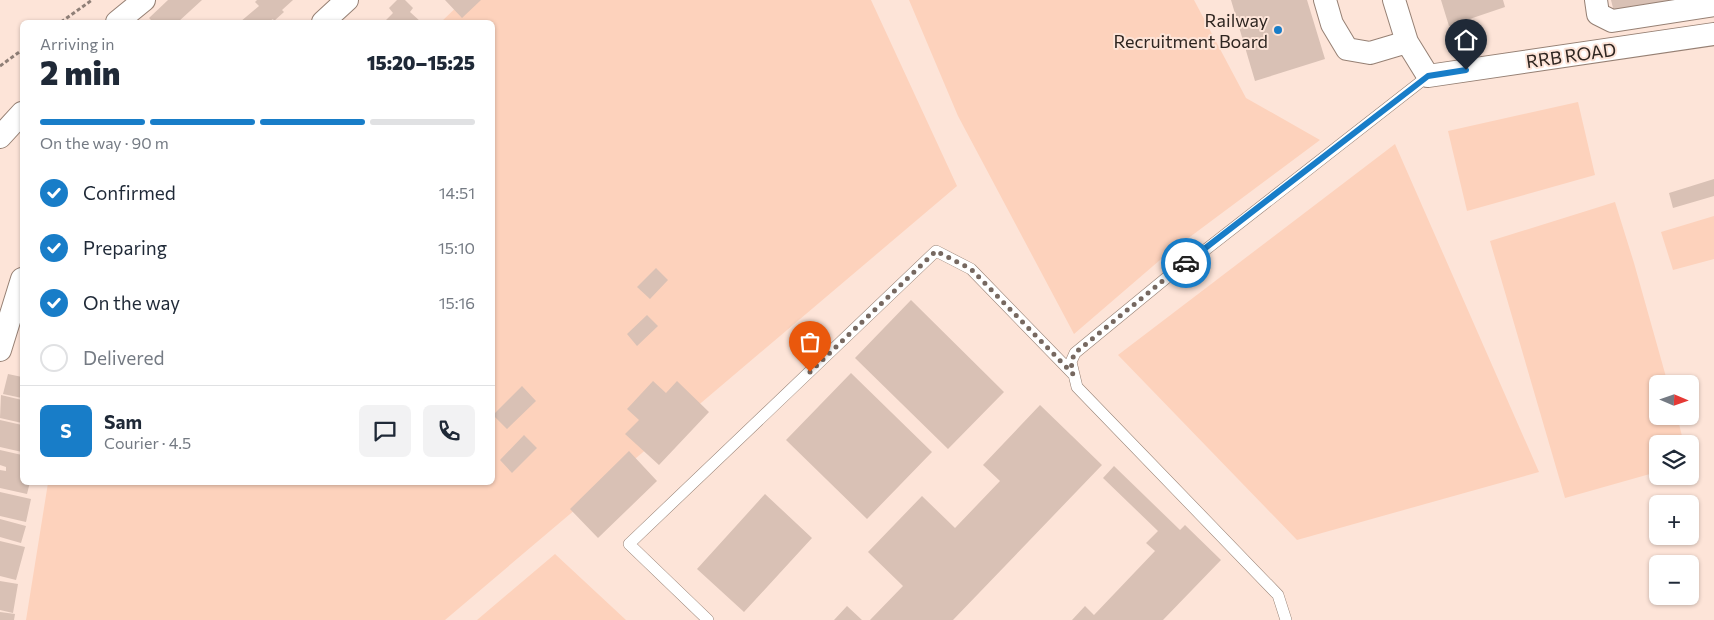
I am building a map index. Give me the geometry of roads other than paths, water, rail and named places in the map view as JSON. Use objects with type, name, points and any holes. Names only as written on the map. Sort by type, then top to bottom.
[{"type":"street","points":[[122,20],[144,0]]},
{"type":"street","points":[[1325,0],[1332,24],[1348,49],[1370,53],[1407,42]]},
{"type":"street","points":[[1394,0],[1407,42],[1428,76]]},
{"type":"street","points":[[1596,0],[1598,14],[1612,22],[1714,5]]},
{"type":"street","name":"RRB ROAD","points":[[1428,76],[1714,34]]},
{"type":"street","points":[[0,137],[20,116]]},
{"type":"street","points":[[1,341],[20,285]]},
{"type":"lane","points":[[1286,620],[1278,596],[1077,387],[1071,362],[1075,353],[1176,270],[1195,258],[1428,76]]},
{"type":"lane","points":[[708,620],[630,544],[936,251],[971,269],[1073,374]]},
{"type":"place","name":"Railway Recruitment Board","points":[[1278,30]]}]
